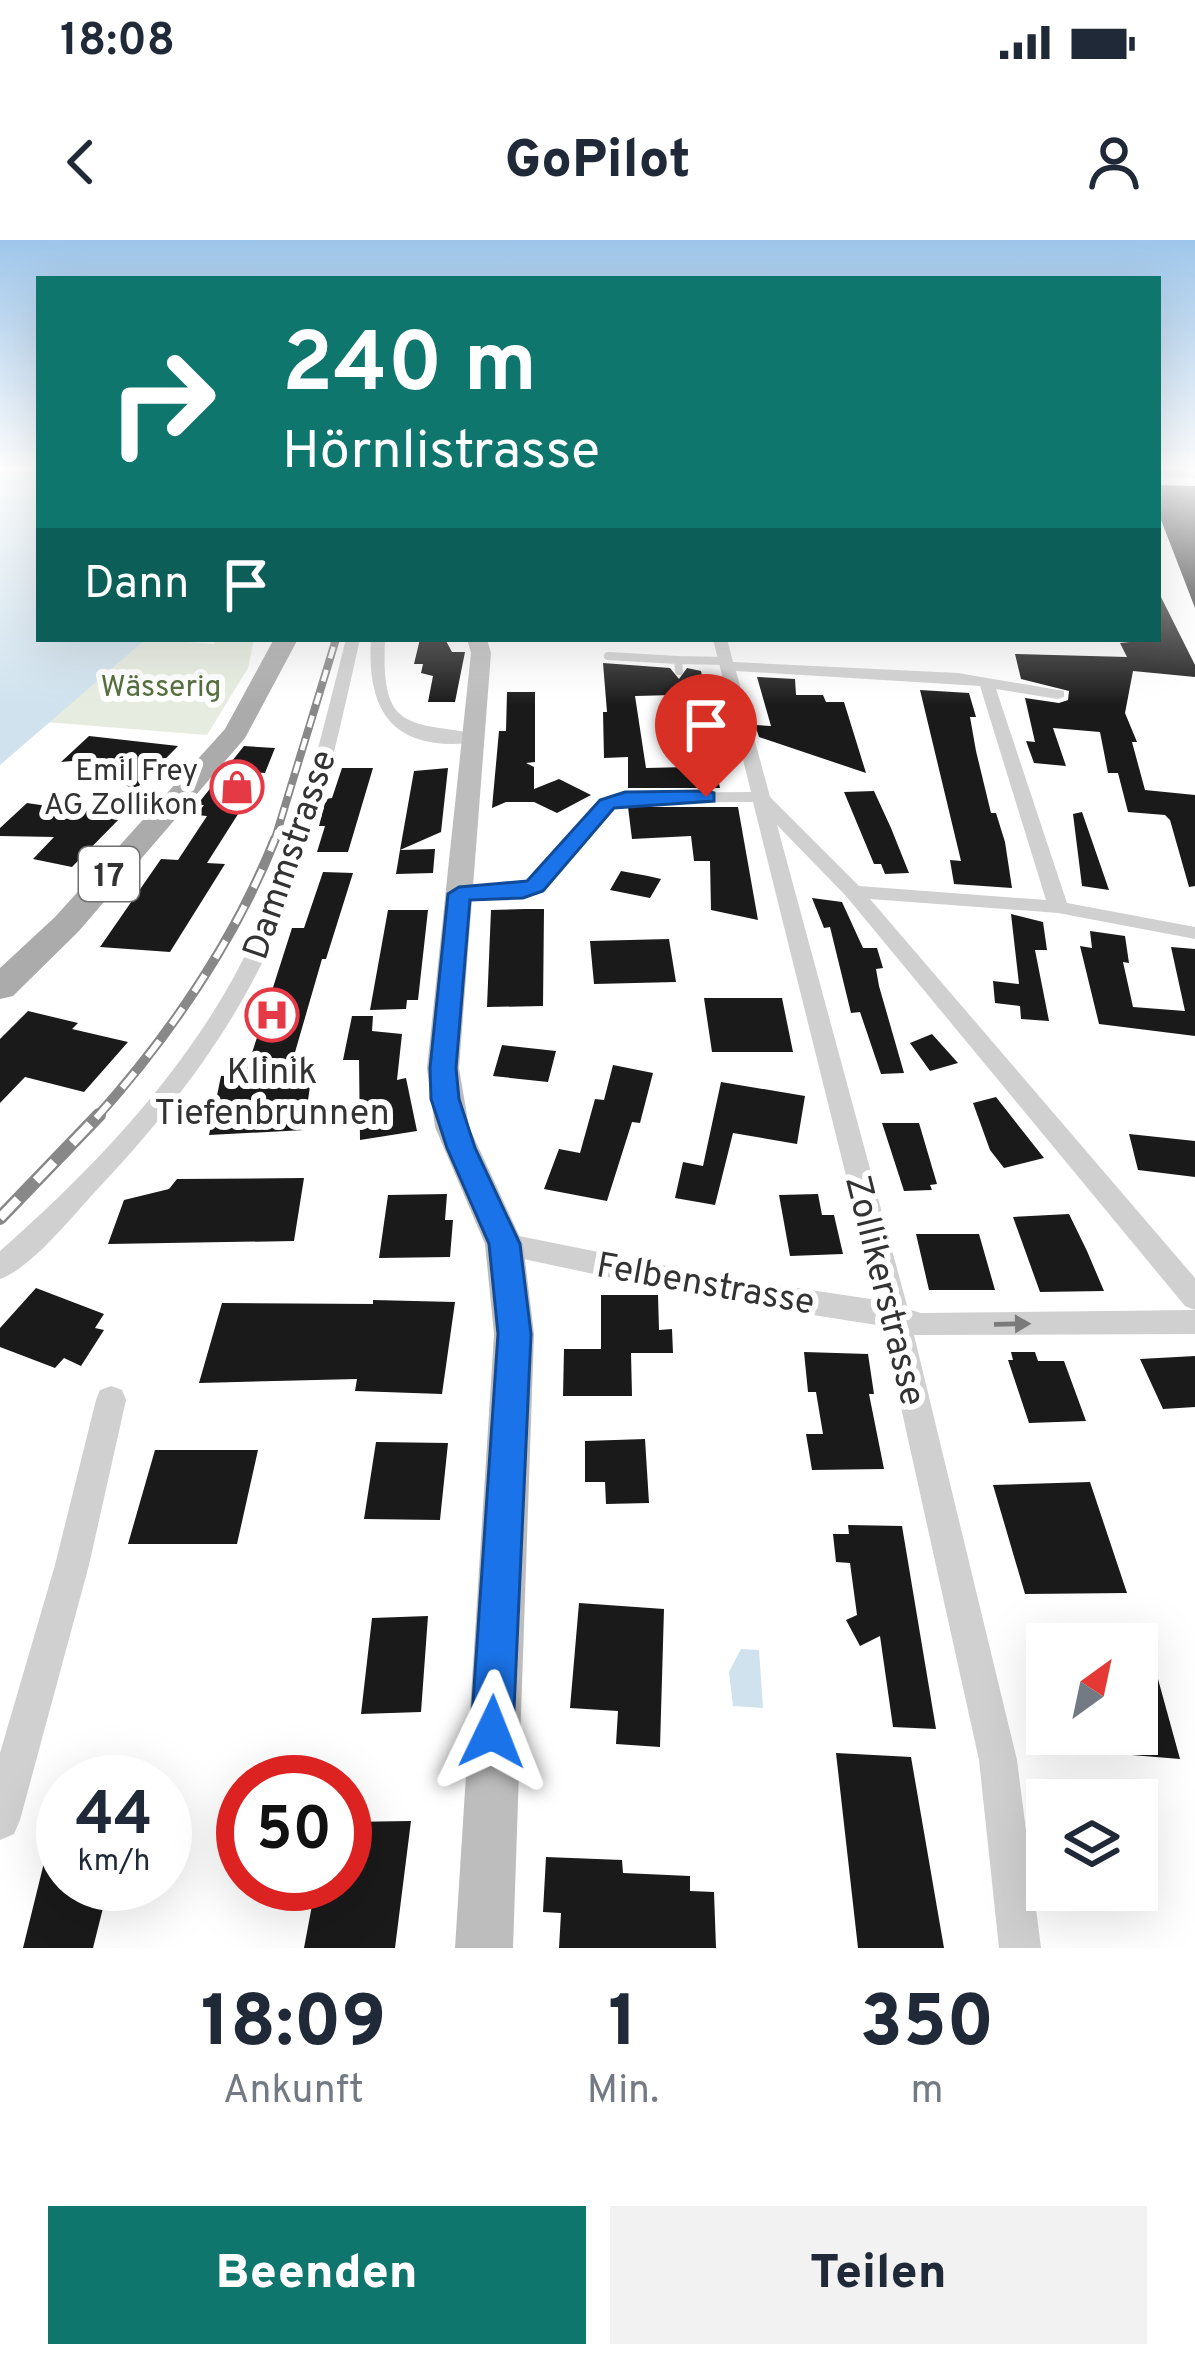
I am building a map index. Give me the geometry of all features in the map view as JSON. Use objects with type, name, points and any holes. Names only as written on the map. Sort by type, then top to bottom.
[{"type":"main road","name":"17","points":[[212,755],[262,642]]},
{"type":"main road","name":"17","points":[[0,988],[67,924],[236,732],[284,642]]},
{"type":"main road","points":[[478,642],[474,738],[443,1068],[445,1099],[461,1148],[504,1244],[515,1370],[497,1603],[484,1948]]},
{"type":"street","name":"Dammstrasse","points":[[0,1268],[76,1197],[128,1136],[201,1045],[248,971],[304,824],[351,642]]},
{"type":"street","points":[[378,642],[373,683],[381,707],[412,728],[474,738]]},
{"type":"street","points":[[724,655],[1058,694]]},
{"type":"street","name":"Zollikerstrasse","points":[[724,655],[896,1319],[998,1760],[1020,1948]]},
{"type":"street","points":[[986,682],[1058,908]]},
{"type":"street","points":[[459,894],[523,892],[535,886],[607,804],[625,798],[760,797],[853,892],[1195,1298]]},
{"type":"street","points":[[853,892],[1058,908],[1195,933]]},
{"type":"street","name":"Felbenstrasse","points":[[504,1244],[717,1288],[863,1308],[921,1325],[1195,1322]]},
{"type":"street","points":[[0,1820],[72,1565],[111,1400]]},
{"type":"lane","points":[[608,656],[678,665],[724,655]]},
{"type":"green space","name":"Wässerig","points":[[141,642],[253,642],[248,668],[207,735],[45,722]]},
{"type":"water","points":[[0,547],[36,547],[36,642],[143,642],[0,765]]},
{"type":"water","points":[[741,1649],[759,1650],[763,1708],[733,1706],[729,1672]]},
{"type":"building","points":[[1171,547],[1195,547],[1195,608]]},
{"type":"building","points":[[1161,597],[1195,665],[1195,677],[1133,671],[1125,713],[1137,742],[1132,742],[1145,790],[1195,795],[1195,886],[1189,887],[1170,820],[1165,815],[1128,812],[1118,773],[1108,773],[1100,732],[1053,728],[1066,766],[1034,763],[1026,741],[1035,742],[1025,698],[1059,703],[1068,700],[1069,691],[1021,679],[1015,654],[1127,657],[1120,643],[1161,642]]},
{"type":"building","points":[[419,642],[447,642],[452,652],[465,652],[455,702],[428,702],[433,676],[421,673],[423,664],[414,664]]},
{"type":"building","points":[[603,663],[670,668],[679,679],[687,668],[701,671],[717,747],[711,747],[720,788],[628,788],[628,757],[604,758],[603,712],[607,712]],"holes":[[[674,695],[688,767],[646,768],[635,696]]]},
{"type":"building","points":[[757,677],[795,679],[796,695],[823,695],[826,702],[844,702],[866,773],[759,737],[755,725],[771,726]]},
{"type":"building","points":[[920,690],[969,693],[976,717],[970,717],[976,751],[991,813],[996,813],[1005,842],[1012,888],[954,884],[950,860],[961,861]]},
{"type":"building","points":[[507,692],[535,692],[535,762],[526,763],[534,767],[534,789],[559,779],[591,795],[557,813],[534,802],[506,802],[492,808],[499,731],[506,731]]},
{"type":"building","points":[[89,736],[178,746],[134,791],[93,759],[61,762]]},
{"type":"building","points":[[244,746],[275,748],[265,773],[251,772],[235,810],[240,811],[207,863],[225,864],[170,952],[100,947],[161,859],[178,860],[207,816],[196,815],[204,805],[197,805]]},
{"type":"building","points":[[342,768],[373,768],[348,852],[317,852],[326,799],[332,798]]},
{"type":"building","points":[[448,768],[441,832],[400,850],[414,771]]},
{"type":"building","points":[[874,791],[909,873],[885,874],[881,864],[874,864],[844,792]]},
{"type":"building","points":[[27,803],[123,815],[72,867],[33,859],[54,837],[0,836],[0,828]]},
{"type":"building","points":[[628,807],[738,807],[758,920],[711,910],[710,861],[694,861],[691,836],[632,839]]},
{"type":"building","points":[[1082,812],[1109,890],[1082,886],[1073,814]]},
{"type":"building","points":[[435,849],[433,873],[396,874],[400,850]]},
{"type":"building","points":[[621,871],[661,879],[650,898],[610,890]]},
{"type":"building","points":[[323,872],[353,873],[289,1073],[312,1071],[304,1130],[209,1135],[221,1076],[245,1075],[292,928],[304,928]]},
{"type":"building","points":[[812,898],[842,902],[863,948],[877,948],[883,968],[876,969],[879,986],[904,1073],[881,1074],[860,1012],[851,1013],[830,927],[824,928]]},
{"type":"building","points":[[544,909],[543,1006],[487,1007],[491,910]]},
{"type":"building","points":[[388,910],[428,910],[418,1000],[407,1000],[406,1009],[370,1010]]},
{"type":"building","points":[[1011,914],[1043,922],[1047,950],[1035,950],[1049,1021],[1021,1019],[1020,1006],[995,1003],[993,981],[1019,984]]},
{"type":"building","points":[[1090,931],[1125,936],[1129,963],[1123,962],[1133,1007],[1185,1011],[1171,947],[1195,949],[1195,1036],[1099,1024],[1080,946],[1092,948]]},
{"type":"building","points":[[669,939],[676,982],[594,984],[590,941]]},
{"type":"building","points":[[704,998],[782,998],[793,1052],[712,1052]]},
{"type":"building","points":[[28,1011],[78,1023],[72,1029],[128,1042],[84,1092],[25,1077],[0,1103],[0,1039]]},
{"type":"building","points":[[352,1016],[373,1016],[372,1031],[402,1034],[397,1080],[406,1078],[417,1131],[360,1140],[359,1060],[343,1060]]},
{"type":"building","points":[[932,1034],[958,1063],[930,1071],[910,1043]]},
{"type":"building","points":[[502,1045],[556,1051],[548,1082],[493,1076]]},
{"type":"building","points":[[613,1065],[653,1073],[640,1123],[632,1122],[607,1201],[544,1189],[559,1149],[580,1153],[595,1099],[604,1100]]},
{"type":"building","points":[[721,1082],[805,1096],[797,1144],[733,1133],[715,1205],[675,1198],[683,1162],[703,1166]]},
{"type":"building","points":[[996,1097],[1044,1158],[1004,1168],[990,1150],[973,1103]]},
{"type":"building","points":[[882,1123],[919,1123],[937,1184],[930,1185],[932,1190],[904,1191]]},
{"type":"building","points":[[1129,1134],[1195,1141],[1195,1177],[1138,1170]]},
{"type":"building","points":[[304,1178],[294,1241],[108,1244],[124,1200],[169,1189],[177,1179]]},
{"type":"building","points":[[447,1194],[445,1220],[453,1220],[450,1257],[379,1258],[388,1195]]},
{"type":"building","points":[[818,1194],[822,1215],[834,1215],[843,1254],[790,1256],[779,1195]]},
{"type":"building","points":[[1069,1214],[1104,1291],[1040,1292],[1013,1217]]},
{"type":"building","points":[[916,1234],[979,1234],[995,1290],[929,1290]]},
{"type":"building","points":[[36,1288],[104,1314],[95,1328],[104,1330],[81,1366],[64,1358],[55,1368],[0,1347],[0,1328]]},
{"type":"building","points":[[601,1295],[658,1295],[659,1330],[672,1329],[673,1353],[631,1353],[632,1396],[563,1396],[564,1349],[601,1349]]},
{"type":"building","points":[[373,1300],[455,1302],[442,1394],[355,1391],[357,1379],[199,1383],[222,1303],[373,1304]]},
{"type":"building","points":[[804,1352],[868,1354],[874,1394],[869,1394],[884,1469],[812,1470],[806,1434],[823,1434],[816,1392],[808,1392]]},
{"type":"building","points":[[1011,1352],[1035,1352],[1038,1361],[1064,1361],[1086,1421],[1029,1423],[1008,1360],[1013,1360]]},
{"type":"building","points":[[1195,1356],[1195,1407],[1163,1409],[1140,1359]]},
{"type":"building","points":[[645,1439],[649,1503],[606,1504],[605,1482],[585,1482],[585,1441]]},
{"type":"building","points":[[376,1442],[448,1443],[440,1520],[364,1519]]},
{"type":"building","points":[[155,1450],[258,1450],[237,1544],[128,1544]]},
{"type":"building","points":[[1090,1482],[1127,1593],[1025,1594],[993,1485]]},
{"type":"building","points":[[848,1525],[902,1526],[936,1729],[893,1727],[880,1636],[860,1646],[846,1620],[857,1615],[850,1563],[836,1562],[833,1534],[849,1534]]},
{"type":"building","points":[[579,1603],[664,1609],[660,1747],[616,1744],[618,1711],[570,1708]]},
{"type":"building","points":[[428,1616],[421,1712],[361,1714],[372,1618]]},
{"type":"building","points":[[1158,1679],[1180,1759],[1132,1755],[1158,1755]]},
{"type":"building","points":[[836,1753],[911,1757],[944,1948],[858,1948]]},
{"type":"building","points":[[411,1821],[395,1948],[304,1948],[311,1911],[372,1911],[372,1822]]},
{"type":"building","points":[[546,1857],[622,1860],[623,1873],[690,1876],[690,1891],[714,1892],[716,1948],[559,1948],[561,1913],[543,1912]]},
{"type":"building","points":[[36,1895],[36,1911],[102,1911],[93,1948],[23,1948]]},
{"type":"railway","points":[[275,840],[335,642]]},
{"type":"railway","points":[[96,1118],[198,986],[240,914],[275,840]]},
{"type":"railway","points":[[0,1218],[99,1115]]},
{"type":"place","name":"Emil Frey AG Zollikon","points":[[237,787]]},
{"type":"place","name":"Klinik Tiefenbrunnen","points":[[272,1015]]},
{"type":"route","points":[[492,1732],[514,1334],[504,1244],[452,1127],[445,1099],[443,1068],[459,894],[523,892],[535,886],[607,804],[625,798],[706,797]]}]
